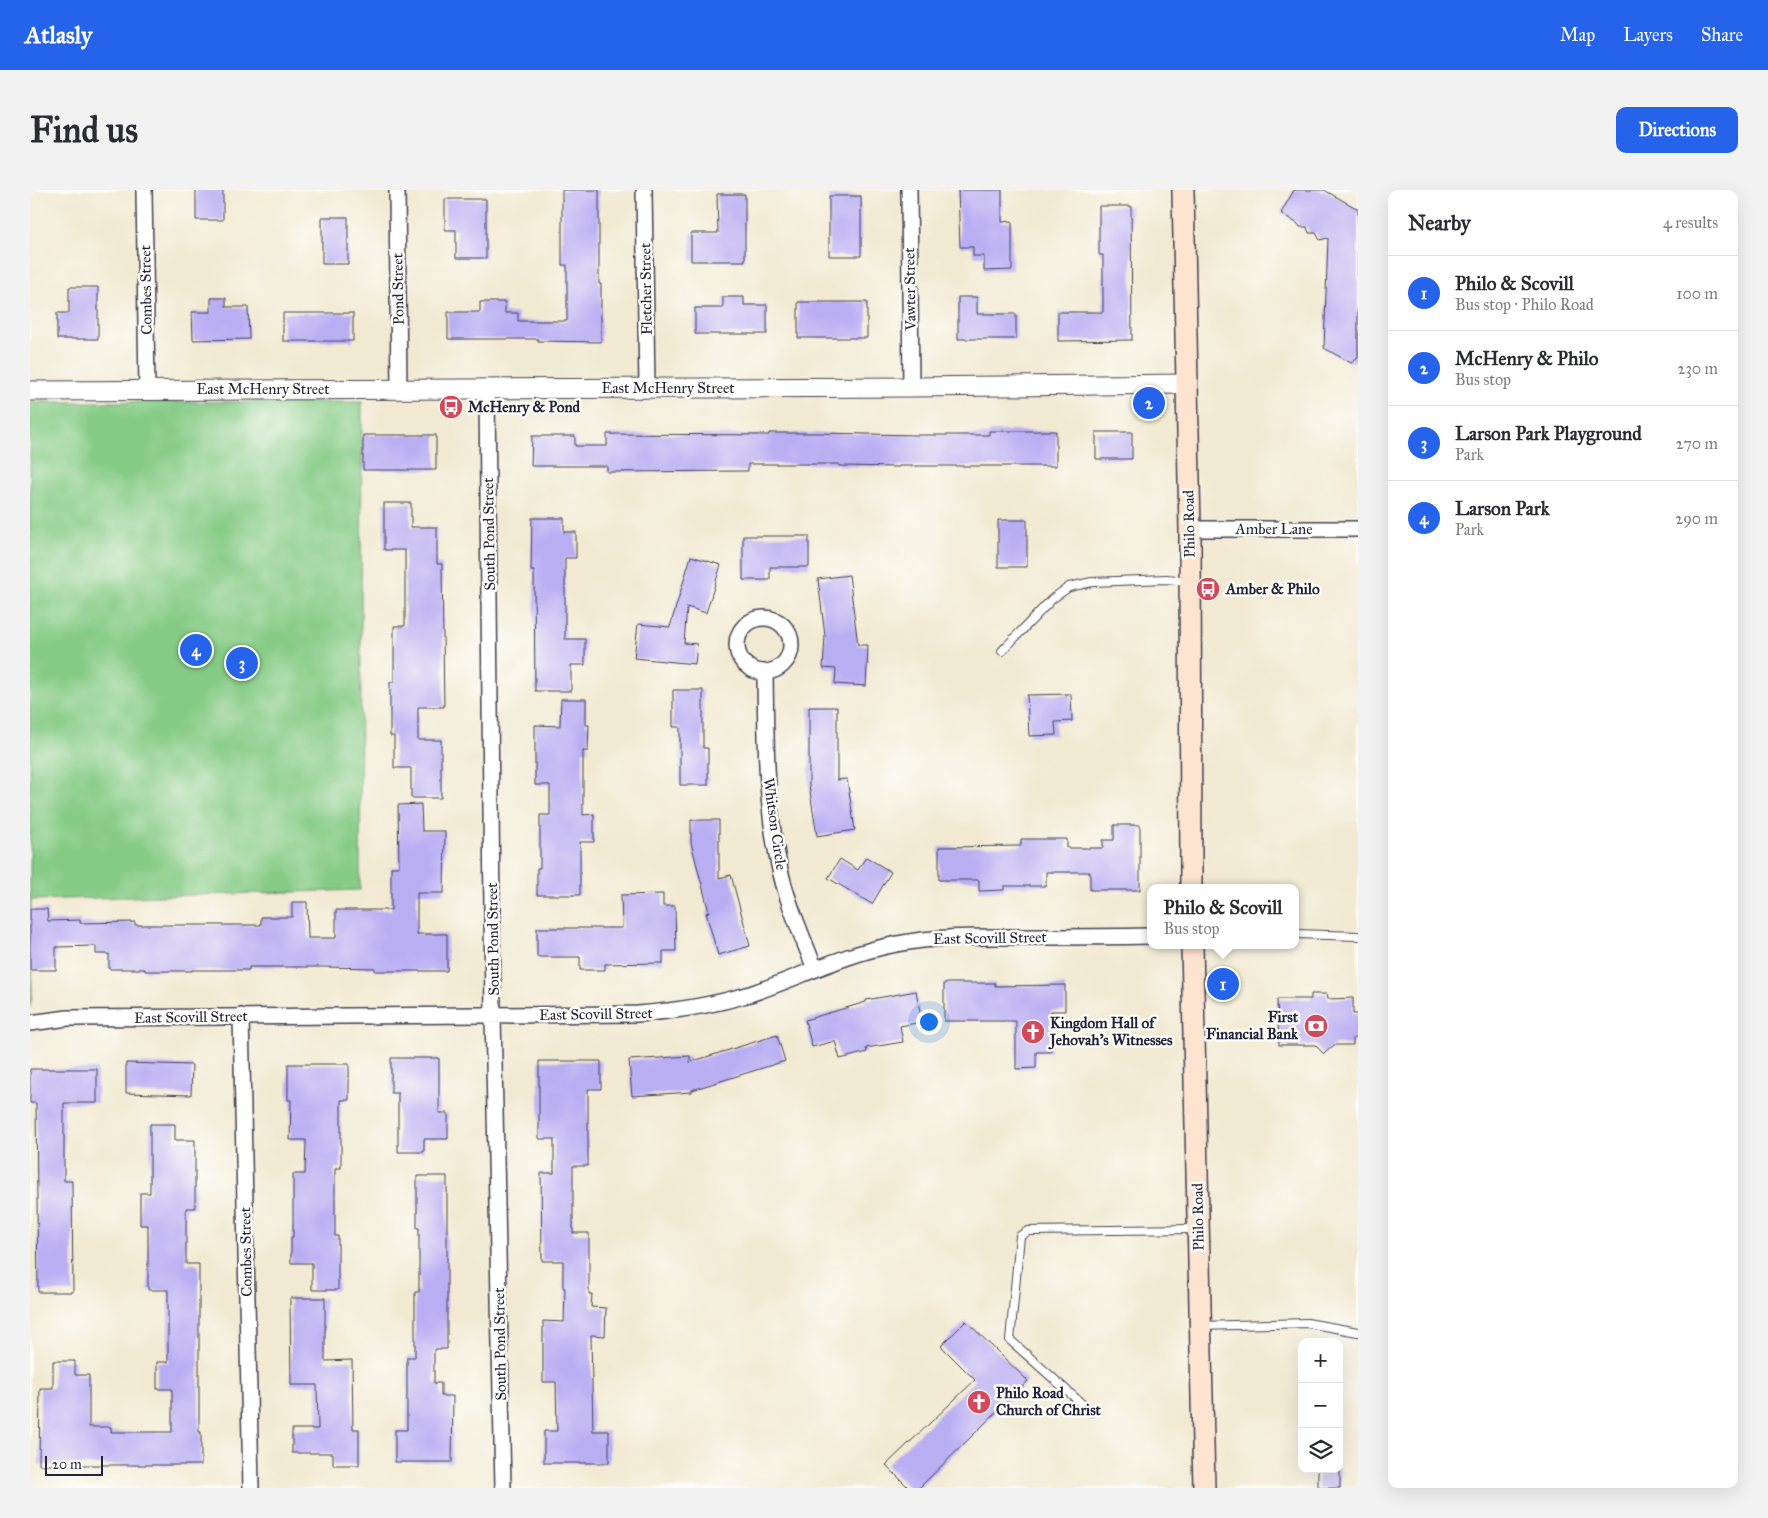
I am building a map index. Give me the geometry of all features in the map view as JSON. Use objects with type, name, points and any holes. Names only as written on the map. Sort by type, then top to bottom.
[{"type":"main road","name":"Philo Road","points":[[1184,190],[1190,529],[1192,884]]},
{"type":"main road","name":"Philo Road","points":[[1192,949],[1204,1488]]},
{"type":"street","name":"Combes Street","points":[[144,190],[147,390]]},
{"type":"street","name":"Pond Street","points":[[397,190],[399,389]]},
{"type":"street","name":"Fletcher Street","points":[[644,190],[647,388]]},
{"type":"street","name":"Vawter Street","points":[[909,190],[911,387]]},
{"type":"street","name":"East McHenry Street","points":[[30,391],[488,390],[1186,384]]},
{"type":"street","name":"South Pond Street","points":[[488,390],[493,1015],[503,1488]]},
{"type":"street","name":"Amber Lane","points":[[1190,529],[1358,529]]},
{"type":"street","name":"Whitson Circle","points":[[765,673],[767,762],[771,818],[776,852],[788,900],[815,969]]},
{"type":"street","name":"East Scovill Street","points":[[30,1023],[68,1018],[638,1014],[664,1012],[701,1006],[741,996],[865,951],[927,939],[960,937],[1147,936]]},
{"type":"street","name":"Combes Street","points":[[241,1016],[251,1488]]},
{"type":"lane","points":[[1002,651],[1052,600],[1069,587],[1092,582],[1166,579],[1190,581]]},
{"type":"lane","points":[[1299,934],[1358,936]]},
{"type":"lane","points":[[1091,1412],[1010,1340],[1020,1236],[1028,1231],[1198,1229]]},
{"type":"lane","points":[[1201,1326],[1307,1323],[1358,1332]]},
{"type":"green space","points":[[30,402],[362,402],[360,890],[31,900],[32,997],[30,1008]]},
{"type":"building","points":[[196,190],[223,190],[223,220],[196,220]]},
{"type":"building","points":[[562,190],[599,190],[601,342],[538,341],[538,339],[448,339],[448,312],[480,312],[480,302],[505,302],[505,313],[518,313],[518,321],[567,321],[567,265],[562,265]]},
{"type":"building","points":[[958,190],[1002,190],[1002,222],[1012,221],[1012,270],[984,271],[984,256],[973,256],[973,247],[960,247]]},
{"type":"building","points":[[1294,190],[1324,190],[1358,209],[1358,358],[1351,363],[1324,348],[1328,238],[1320,240],[1316,233],[1309,233],[1307,227],[1300,227],[1281,213]]},
{"type":"building","points":[[717,194],[745,194],[745,261],[691,261],[691,233],[718,233]]},
{"type":"building","points":[[829,196],[861,196],[861,256],[829,256]]},
{"type":"building","points":[[445,199],[486,199],[486,258],[456,258],[456,230],[445,230]]},
{"type":"building","points":[[1099,206],[1131,206],[1132,340],[1058,341],[1058,312],[1103,312],[1103,255],[1099,255]]},
{"type":"building","points":[[322,217],[348,217],[348,264],[322,264]]},
{"type":"building","points":[[69,287],[98,287],[98,339],[57,339],[57,313],[69,313]]},
{"type":"building","points":[[723,297],[744,297],[744,305],[767,305],[767,334],[695,334],[695,308],[723,308]]},
{"type":"building","points":[[958,297],[977,297],[977,314],[1016,314],[1016,339],[958,339]]},
{"type":"building","points":[[211,298],[226,298],[226,307],[248,307],[249,339],[193,340],[192,312],[211,312]]},
{"type":"building","points":[[798,302],[867,302],[867,338],[798,338]]},
{"type":"building","points":[[283,313],[353,313],[353,341],[283,341]]},
{"type":"building","points":[[989,431],[1056,431],[1056,466],[899,467],[839,466],[839,464],[748,464],[748,471],[607,472],[607,466],[531,466],[532,436],[575,436],[575,446],[607,446],[607,434],[769,435],[769,433],[819,433],[989,435]]},
{"type":"building","points":[[1096,432],[1132,432],[1132,459],[1096,459]]},
{"type":"building","points":[[363,435],[436,435],[436,470],[363,470]]},
{"type":"building","points":[[384,503],[411,503],[411,527],[437,527],[437,564],[442,564],[444,707],[418,707],[418,740],[441,740],[441,798],[411,798],[411,768],[394,768],[394,736],[390,736],[390,682],[394,682],[394,626],[405,626],[405,550],[384,550]]},
{"type":"building","points":[[532,518],[564,518],[564,532],[576,532],[576,558],[565,558],[565,639],[585,639],[585,665],[571,665],[571,691],[535,691],[534,571],[531,571]]},
{"type":"building","points":[[998,520],[1027,520],[1027,567],[998,567]]},
{"type":"building","points":[[743,536],[809,536],[809,567],[770,567],[770,580],[743,580]]},
{"type":"building","points":[[691,556],[721,565],[706,613],[687,607],[684,643],[697,644],[695,664],[634,658],[638,624],[670,627]]},
{"type":"building","points":[[849,575],[858,645],[868,645],[866,686],[835,684],[836,669],[823,668],[825,636],[818,579]]},
{"type":"building","points":[[673,690],[703,690],[703,748],[708,748],[708,785],[680,785],[680,727],[673,727]]},
{"type":"building","points":[[1071,694],[1072,721],[1055,722],[1056,735],[1029,736],[1027,695]]},
{"type":"building","points":[[561,699],[586,699],[586,725],[589,725],[588,751],[583,751],[583,815],[594,814],[594,842],[580,842],[580,895],[537,895],[537,868],[540,868],[540,815],[550,815],[550,785],[535,785],[535,725],[560,726]]},
{"type":"building","points":[[809,707],[837,707],[837,780],[847,779],[855,830],[817,836],[809,785]]},
{"type":"building","points":[[421,804],[422,831],[445,831],[444,893],[417,893],[417,934],[447,934],[447,971],[375,971],[375,968],[322,967],[249,967],[249,970],[192,971],[109,969],[109,954],[96,954],[96,946],[56,947],[56,970],[30,970],[30,909],[47,909],[48,921],[80,920],[80,923],[135,922],[135,925],[261,925],[261,917],[292,917],[292,902],[307,902],[308,938],[336,938],[336,910],[391,910],[391,867],[399,867],[398,805]]},
{"type":"building","points":[[691,820],[719,820],[719,878],[731,875],[750,946],[718,955],[706,913],[709,912],[691,843]]},
{"type":"building","points":[[1114,825],[1140,825],[1140,890],[1090,890],[1090,872],[1046,872],[1046,886],[1004,886],[1004,890],[979,891],[979,880],[939,880],[939,847],[1021,846],[1021,839],[1067,839],[1067,848],[1103,848],[1103,840],[1114,840]]},
{"type":"building","points":[[866,857],[891,872],[872,904],[828,878],[840,859],[858,870]]},
{"type":"building","points":[[663,894],[663,906],[675,906],[676,951],[663,951],[663,963],[605,964],[605,970],[580,970],[580,957],[537,957],[537,928],[622,928],[621,895]]},
{"type":"building","points":[[944,983],[995,983],[995,986],[1065,985],[1065,1011],[1051,1011],[1051,1052],[1036,1052],[1036,1068],[1016,1069],[1016,1021],[944,1021]]},
{"type":"building","points":[[916,991],[922,1022],[900,1026],[903,1042],[866,1048],[867,1052],[840,1059],[835,1041],[812,1047],[805,1020],[866,1002],[866,1000]]},
{"type":"building","name":"First Financial Bank","points":[[1311,994],[1327,994],[1328,999],[1353,998],[1353,1014],[1358,1014],[1358,1038],[1353,1038],[1353,1045],[1334,1045],[1324,1054],[1315,1045],[1279,1045],[1277,999],[1311,999]]},
{"type":"building","points":[[777,1035],[785,1061],[692,1090],[692,1092],[632,1096],[629,1060],[690,1056],[690,1062]]},
{"type":"building","points":[[391,1058],[439,1058],[439,1113],[448,1113],[448,1139],[424,1139],[424,1152],[398,1152],[398,1093],[391,1093]]},
{"type":"building","points":[[539,1061],[601,1061],[601,1089],[588,1089],[588,1166],[573,1166],[573,1233],[589,1233],[589,1294],[592,1294],[591,1307],[606,1308],[605,1336],[591,1335],[593,1431],[609,1431],[609,1463],[544,1463],[544,1431],[557,1431],[556,1382],[543,1382],[543,1321],[564,1322],[565,1288],[563,1288],[563,1261],[542,1261],[541,1173],[554,1173],[554,1139],[539,1139]]},
{"type":"building","points":[[126,1063],[192,1065],[191,1095],[126,1093]]},
{"type":"building","points":[[288,1064],[349,1064],[349,1100],[341,1100],[341,1168],[335,1168],[335,1236],[338,1236],[338,1290],[312,1290],[312,1263],[291,1263],[293,1174],[305,1174],[306,1140],[290,1140],[291,1100],[288,1100]]},
{"type":"building","points":[[30,1069],[97,1069],[97,1103],[64,1103],[64,1181],[72,1181],[73,1292],[38,1292],[36,1103],[30,1103]]},
{"type":"building","points":[[150,1124],[175,1124],[175,1140],[195,1140],[195,1208],[186,1208],[186,1264],[199,1264],[199,1432],[201,1432],[201,1465],[39,1465],[40,1388],[53,1388],[53,1361],[75,1361],[75,1375],[89,1375],[89,1427],[111,1427],[111,1432],[172,1432],[172,1389],[157,1389],[157,1362],[168,1362],[168,1290],[148,1290],[148,1225],[140,1225],[140,1193],[150,1193]]},
{"type":"building","points":[[417,1176],[447,1176],[447,1349],[434,1349],[434,1383],[441,1383],[441,1396],[453,1396],[452,1462],[395,1462],[395,1430],[407,1430],[407,1357],[415,1357],[415,1292],[419,1292]]},
{"type":"building","points":[[290,1298],[325,1298],[325,1361],[352,1360],[353,1429],[359,1429],[359,1465],[333,1465],[333,1453],[292,1453],[292,1429],[318,1429],[317,1385],[291,1385]]},
{"type":"building","name":"Philo Road Church of Christ","points":[[966,1321],[1028,1381],[919,1488],[909,1488],[886,1465],[975,1380],[941,1346]]},
{"type":"building","points":[[1318,1473],[1340,1473],[1340,1488],[1318,1488]]},
{"type":"place","name":"McHenry & Philo","points":[[1149,403]]},
{"type":"place","name":"McHenry & Pond","points":[[451,407]]},
{"type":"place","name":"Amber & Philo","points":[[1208,589]]},
{"type":"place","name":"Larson Park","points":[[196,650]]},
{"type":"place","name":"Larson Park Playground","points":[[242,663]]},
{"type":"place","name":"Philo & Scovill","points":[[1223,984]]},
{"type":"place","name":"First Financial Bank","points":[[1316,1026]]},
{"type":"place","name":"Kingdom Hall of Jehovah's Witnesses","points":[[1033,1032]]},
{"type":"place","name":"Philo Road Church of Christ","points":[[979,1402]]}]
